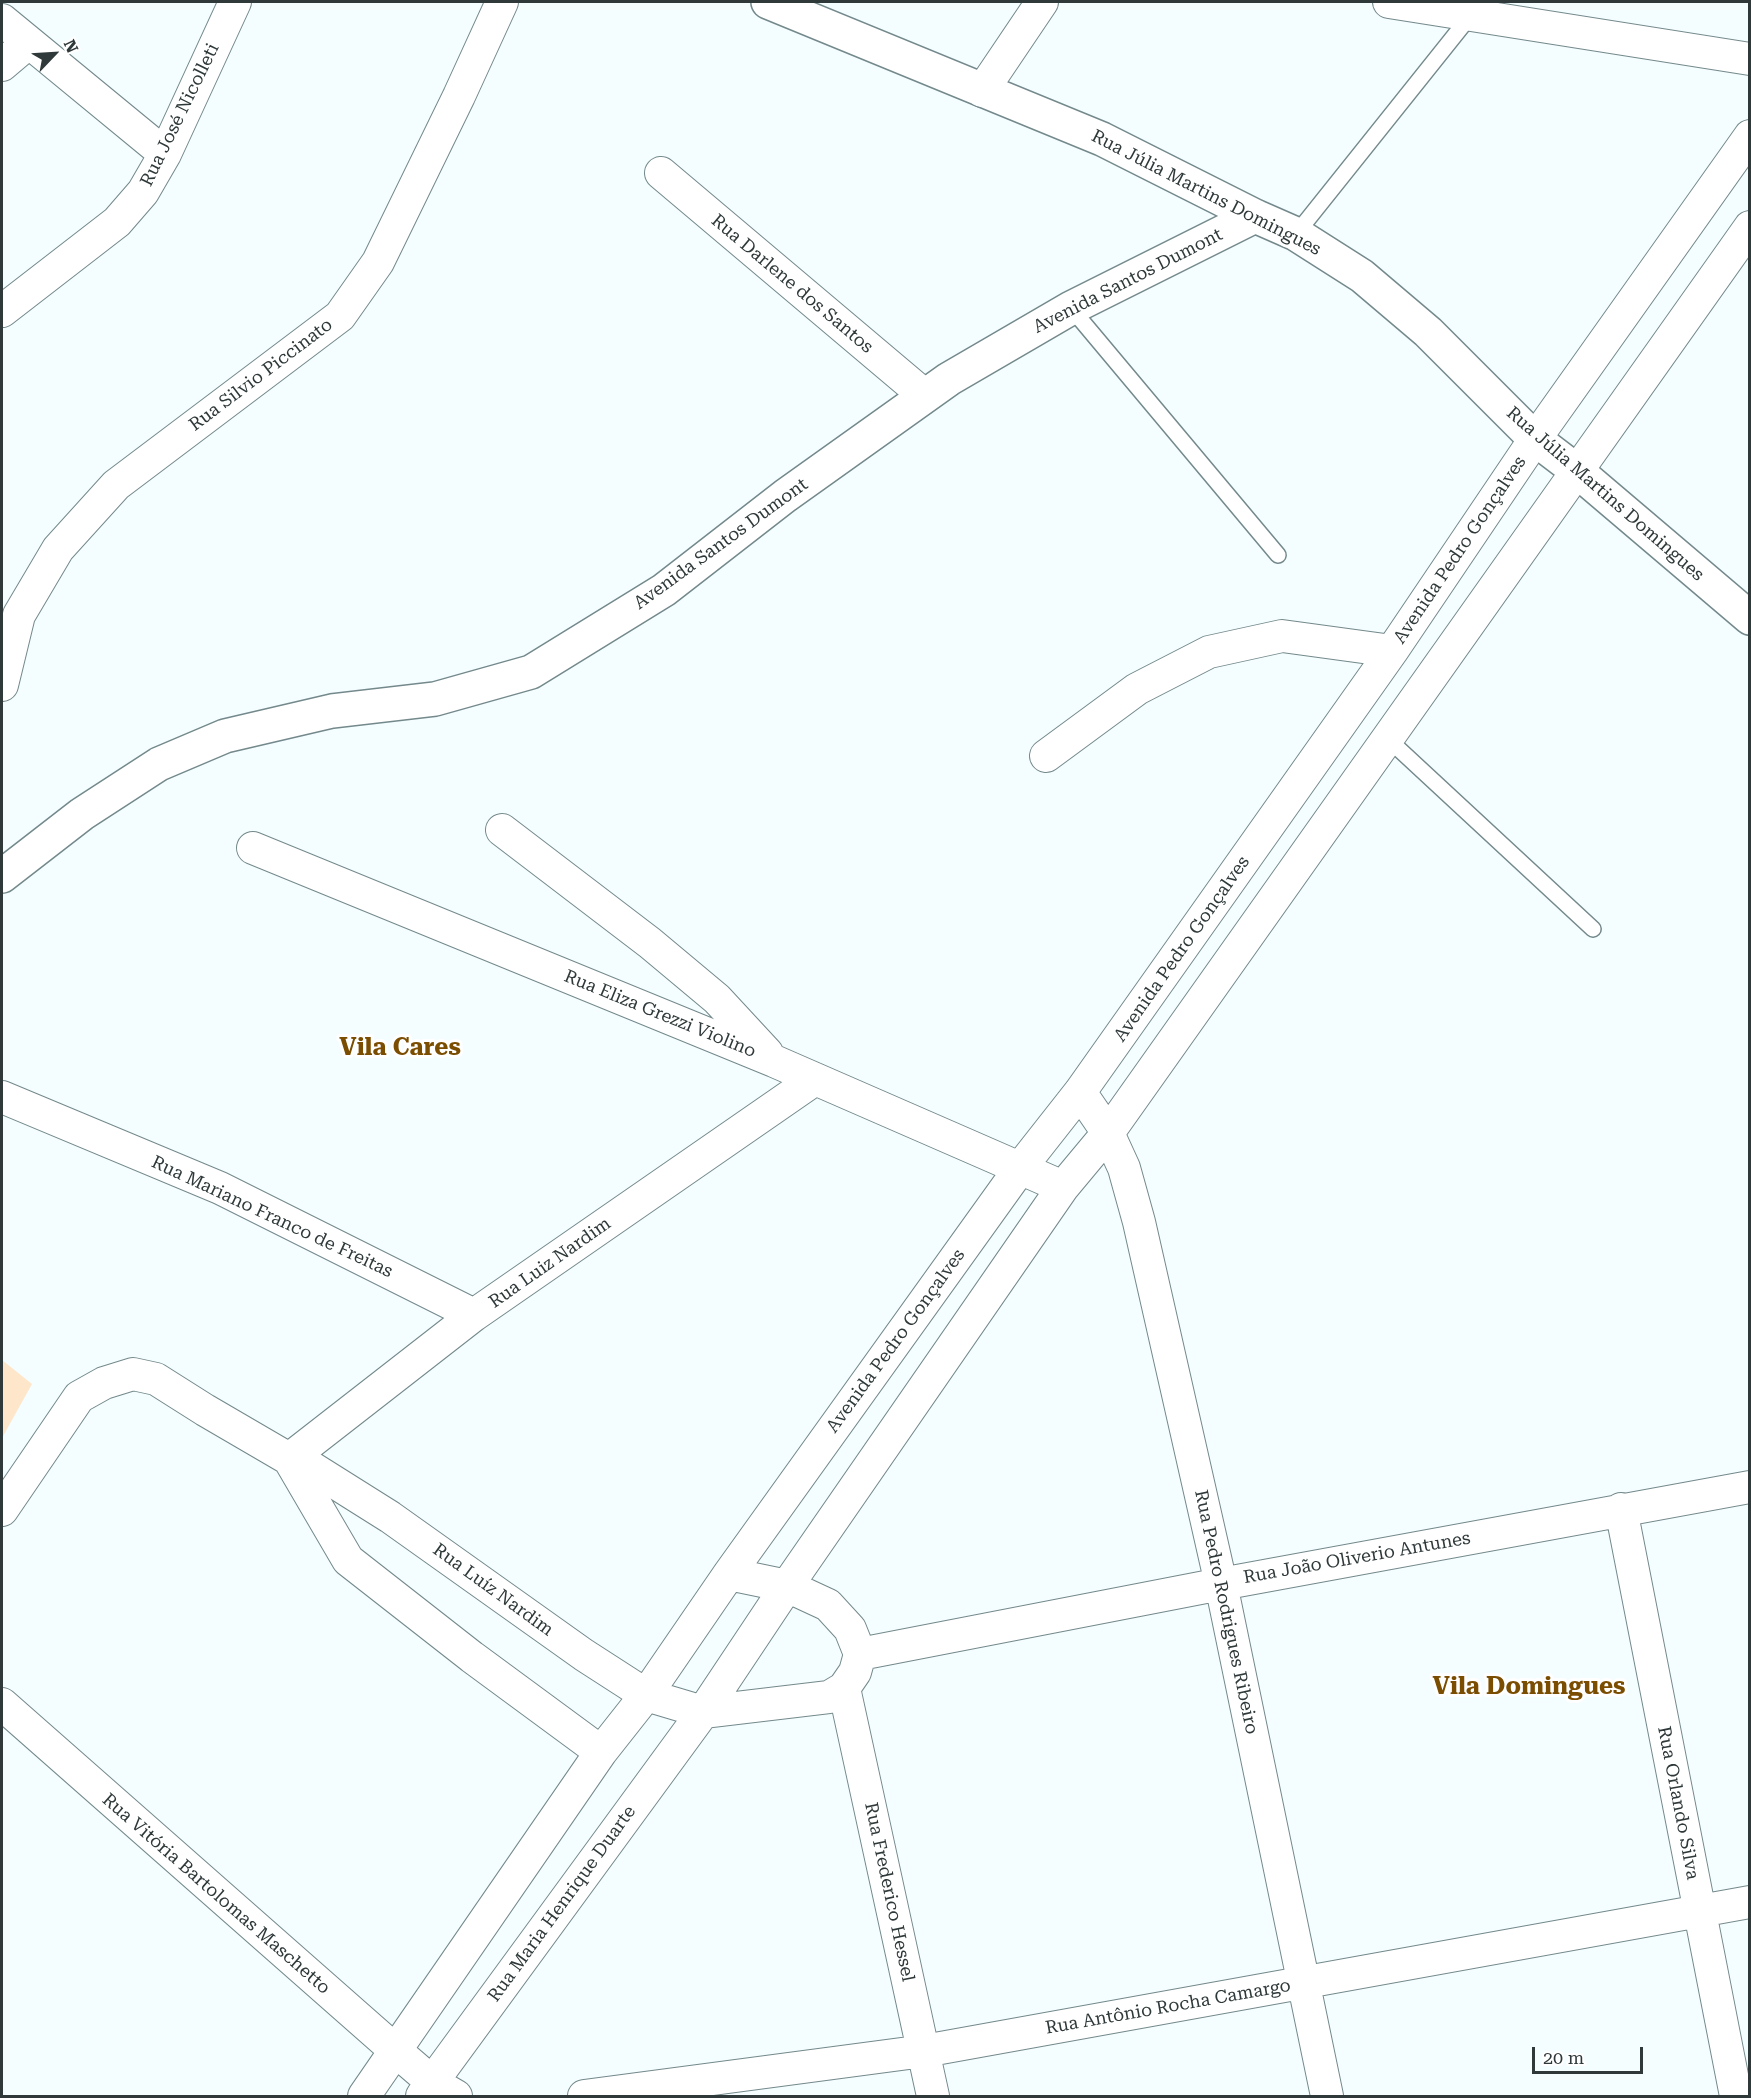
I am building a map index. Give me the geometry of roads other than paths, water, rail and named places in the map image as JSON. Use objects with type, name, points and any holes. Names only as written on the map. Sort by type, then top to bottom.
[{"type":"street","name":"Rua José Nicolleti","points":[[2,311],[117,222],[143,192],[165,154],[235,2]]},
{"type":"street","name":"Rua Silvio Piccinato","points":[[2,685],[19,615],[58,549],[116,485],[340,316],[378,262],[502,2]]},
{"type":"street","name":"Rua Júlia Martins Domingues","points":[[768,2],[1102,139],[1255,216],[1296,234],[1362,276],[1428,332],[1535,439],[1577,471],[1749,618]]},
{"type":"street","points":[[982,91],[1041,2]]},
{"type":"street","points":[[1389,2],[1749,59]]},
{"type":"street","points":[[2,20],[165,154]]},
{"type":"street","points":[[2,64],[28,43]]},
{"type":"street","name":"Avenida Pedro Gonçalves","points":[[601,1752],[646,1695],[729,1574],[1021,1167],[1080,1092],[1392,651],[1535,439],[1749,136]]},
{"type":"street","name":"Rua Darlene dos Santos","points":[[660,172],[924,395]]},
{"type":"street","name":"Avenida Santos Dumont","points":[[2,876],[82,813],[159,764],[225,736],[332,711],[435,699],[531,672],[664,590],[785,496],[924,395],[1071,308],[1255,216]]},
{"type":"street","points":[[703,1712],[787,1586],[1063,1187],[1108,1133],[1749,226]]},
{"type":"street","points":[[1046,756],[1137,689],[1209,652],[1282,636],[1392,651]]},
{"type":"street","points":[[502,830],[650,943],[717,999],[774,1061]]},
{"type":"street","name":"Rua Eliza Grezzi Violino","points":[[253,848],[774,1061],[1063,1187]]},
{"type":"street","name":"Rua Luiz Nardim","points":[[291,1458],[474,1316],[815,1079]]},
{"type":"street","name":"Rua Pedro Rodrigues Ribeiro","points":[[1080,1092],[1108,1133],[1124,1168],[1139,1221],[1221,1584],[1327,2097]]},
{"type":"street","name":"Rua Mariano Franco de Freitas","points":[[2,1096],[220,1188],[474,1316]]},
{"type":"street","name":"Rua Luíz Nardim","points":[[2,1510],[79,1397],[104,1383],[133,1374],[156,1379],[205,1410],[390,1517],[584,1655],[646,1695],[703,1712]]},
{"type":"street","name":"Rua Luíz Nardim","points":[[291,1458],[348,1560],[481,1664],[601,1752]]},
{"type":"street","name":"Rua João Oliverio Antunes","points":[[860,1654],[1221,1584],[1749,1487]]},
{"type":"street","name":"Rua Orlando Silva","points":[[1621,1509],[1736,2097]]},
{"type":"street","points":[[703,1712],[829,1697],[844,1688],[855,1672],[860,1654],[850,1629],[828,1605],[787,1586],[729,1574]]},
{"type":"street","name":"Rua Frederico Hessel","points":[[844,1688],[933,2097]]},
{"type":"street","name":"Rua Vitória Bartolomas Maschetto","points":[[2,1704],[396,2051],[437,2092]]},
{"type":"street","name":"Rua Maria Henrique Duarte","points":[[437,2092],[703,1712]]},
{"type":"street","points":[[364,2097],[601,1752]]},
{"type":"street","name":"Rua Antônio Rocha Camargo","points":[[584,2097],[924,2051],[1749,1902]]},
{"type":"lane","points":[[1296,234],[1471,15]]},
{"type":"lane","points":[[1071,308],[1278,555]]},
{"type":"lane","points":[[1388,738],[1593,929]]},
{"type":"district","name":"Vila Cares","points":[[400,1048]]},
{"type":"district","name":"Vila Domingues","points":[[1529,1687]]}]
